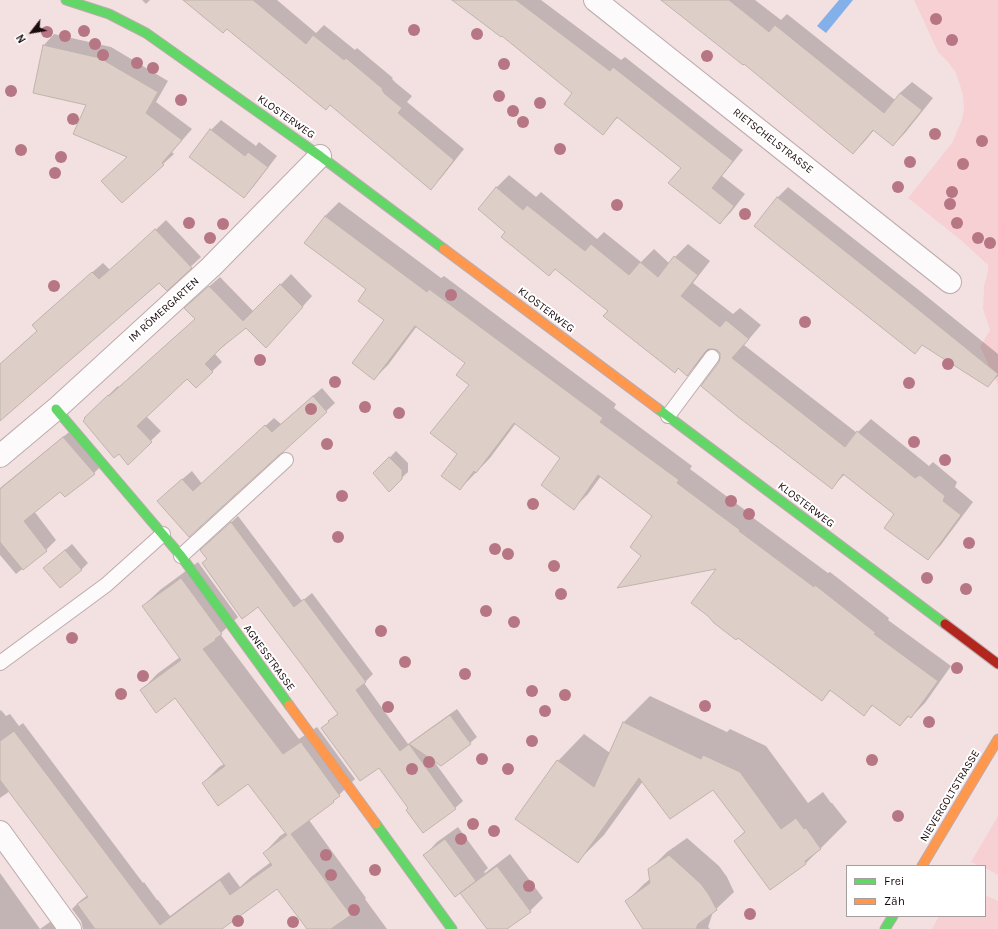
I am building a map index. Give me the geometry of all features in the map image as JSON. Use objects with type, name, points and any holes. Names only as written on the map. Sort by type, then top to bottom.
[{"type":"street","name":"KLOSTERWEG","points":[[66,0],[109,14],[146,33],[320,156],[998,664]]},
{"type":"street","name":"RIETSCHELSTRASSE","points":[[595,0],[950,282]]},
{"type":"street","name":"IM RÖMERGARTEN","points":[[0,456],[56,409],[211,267],[320,156]]},
{"type":"street","name":"AGNESSTRASSE","points":[[56,409],[180,556],[452,929]]},
{"type":"street","name":"NIEVERGOLTSTRASSE","points":[[923,865],[998,739]]},
{"type":"street","points":[[0,832],[70,929]]},
{"type":"street","points":[[885,929],[892,917]]},
{"type":"lane","points":[[668,416],[712,357]]},
{"type":"lane","points":[[180,556],[286,460]]},
{"type":"lane","points":[[0,663],[106,585],[163,534]]},
{"type":"shaded area","points":[[914,0],[998,0],[998,385],[980,347],[990,330],[983,309],[984,286],[988,265],[962,241],[908,198],[952,143],[961,122],[964,110],[963,96],[955,71],[938,52]]},
{"type":"shaded area","points":[[998,816],[998,875],[986,869],[986,865],[978,865],[971,862]]},
{"type":"shaded area","points":[[986,895],[998,901],[998,929],[932,929],[938,917],[986,917]]},
{"type":"water","points":[[839,0],[853,0],[826,33],[817,26]]},
{"type":"building","points":[[183,0],[253,0],[306,44],[313,35],[344,60],[346,58],[383,89],[382,90],[385,94],[402,108],[398,113],[454,160],[431,190],[330,105],[326,110],[227,29],[223,33]]},
{"type":"building","points":[[452,0],[516,0],[610,71],[613,67],[733,161],[712,188],[734,206],[720,224],[668,183],[681,168],[617,117],[603,135],[564,104],[572,93],[502,36],[501,37]]},
{"type":"building","points":[[661,0],[729,0],[769,32],[775,25],[884,113],[900,93],[922,110],[893,146],[873,130],[853,154],[744,64],[743,65]]},
{"type":"building","points":[[43,45],[100,58],[158,92],[146,113],[182,140],[162,163],[164,165],[122,203],[101,181],[127,157],[73,134],[86,105],[33,93]]},
{"type":"building","points":[[210,129],[245,156],[248,152],[268,167],[244,198],[189,157]]},
{"type":"building","points":[[496,187],[523,210],[527,205],[585,251],[591,244],[629,275],[640,262],[658,277],[674,256],[698,275],[681,296],[720,327],[726,320],[749,339],[732,358],[845,447],[857,431],[915,478],[920,475],[945,496],[943,501],[961,515],[928,560],[884,528],[894,514],[843,474],[832,489],[737,416],[701,386],[719,362],[720,353],[717,350],[708,349],[687,376],[678,368],[675,373],[603,316],[608,311],[555,269],[549,276],[501,237],[505,232],[478,209]]},
{"type":"building","points":[[777,197],[998,374],[988,387],[922,345],[915,354],[754,226]]},
{"type":"building","points":[[325,216],[427,292],[429,289],[603,418],[600,422],[679,480],[677,483],[814,587],[815,585],[876,633],[874,634],[938,681],[911,718],[908,716],[900,726],[872,705],[864,716],[830,690],[822,701],[738,638],[736,640],[691,603],[716,569],[617,588],[641,556],[630,547],[652,516],[598,475],[574,510],[541,485],[560,458],[514,423],[476,473],[474,471],[460,490],[441,476],[457,454],[430,433],[469,385],[456,375],[465,363],[415,326],[374,380],[352,363],[384,320],[358,301],[366,289],[304,243]]},
{"type":"building","points":[[155,229],[192,268],[167,291],[159,283],[0,421],[0,364],[37,331],[32,325],[92,272],[99,279]]},
{"type":"building","points":[[280,284],[303,307],[266,348],[246,328],[222,347],[205,364],[213,372],[196,388],[187,379],[137,426],[152,442],[128,465],[119,454],[114,458],[83,421],[85,419],[84,418],[195,319],[184,308],[209,286],[243,321]]},
{"type":"building","points":[[313,396],[327,412],[189,537],[157,501],[182,479],[193,491],[265,425],[272,432]]},
{"type":"building","points":[[63,437],[95,474],[65,497],[60,492],[24,521],[47,551],[23,570],[0,542],[0,489]]},
{"type":"building","points":[[389,457],[402,470],[402,479],[389,492],[373,473]]},
{"type":"building","points":[[231,522],[294,607],[304,599],[366,682],[356,690],[374,716],[400,751],[409,744],[456,809],[423,833],[406,810],[408,808],[379,768],[360,781],[321,728],[338,714],[258,607],[242,619],[202,563],[207,559],[200,550]]},
{"type":"building","points":[[65,550],[82,570],[60,588],[43,568]]},
{"type":"building","points":[[181,578],[222,634],[203,649],[283,754],[301,742],[340,796],[291,834],[351,915],[331,929],[307,929],[277,889],[222,929],[95,929],[77,904],[88,897],[0,780],[0,741],[14,731],[160,925],[220,880],[230,895],[272,865],[263,853],[287,835],[248,784],[218,806],[202,783],[225,766],[175,698],[156,713],[140,690],[181,660],[142,606]]},
{"type":"building","points":[[450,715],[471,744],[441,766],[409,744]]},
{"type":"building","points":[[623,722],[701,759],[703,755],[740,772],[781,829],[796,818],[804,829],[806,828],[821,849],[805,861],[806,864],[770,890],[734,841],[745,832],[713,790],[670,819],[639,778],[578,863],[515,819],[557,760],[594,787]]},
{"type":"building","points":[[445,839],[476,881],[455,897],[423,855]]},
{"type":"building","points":[[669,855],[701,884],[717,910],[698,924],[696,929],[643,929],[625,901],[650,883],[648,869]]},
{"type":"building","points":[[497,866],[531,912],[507,929],[487,929],[460,893]]},
{"type":"traffic: fast","points":[[66,0],[109,14],[146,33],[320,156],[444,249]]},
{"type":"traffic: fast","points":[[657,408],[945,624]]},
{"type":"traffic: fast","points":[[56,409],[181,556],[289,705]]},
{"type":"traffic: fast","points":[[376,824],[452,929]]},
{"type":"traffic: fast","points":[[885,929],[892,917]]},
{"type":"traffic: slow","points":[[444,249],[657,408]]},
{"type":"traffic: slow","points":[[289,705],[376,824]]},
{"type":"traffic: slow","points":[[923,865],[998,739]]},
{"type":"traffic: jam","points":[[945,624],[998,664]]}]
